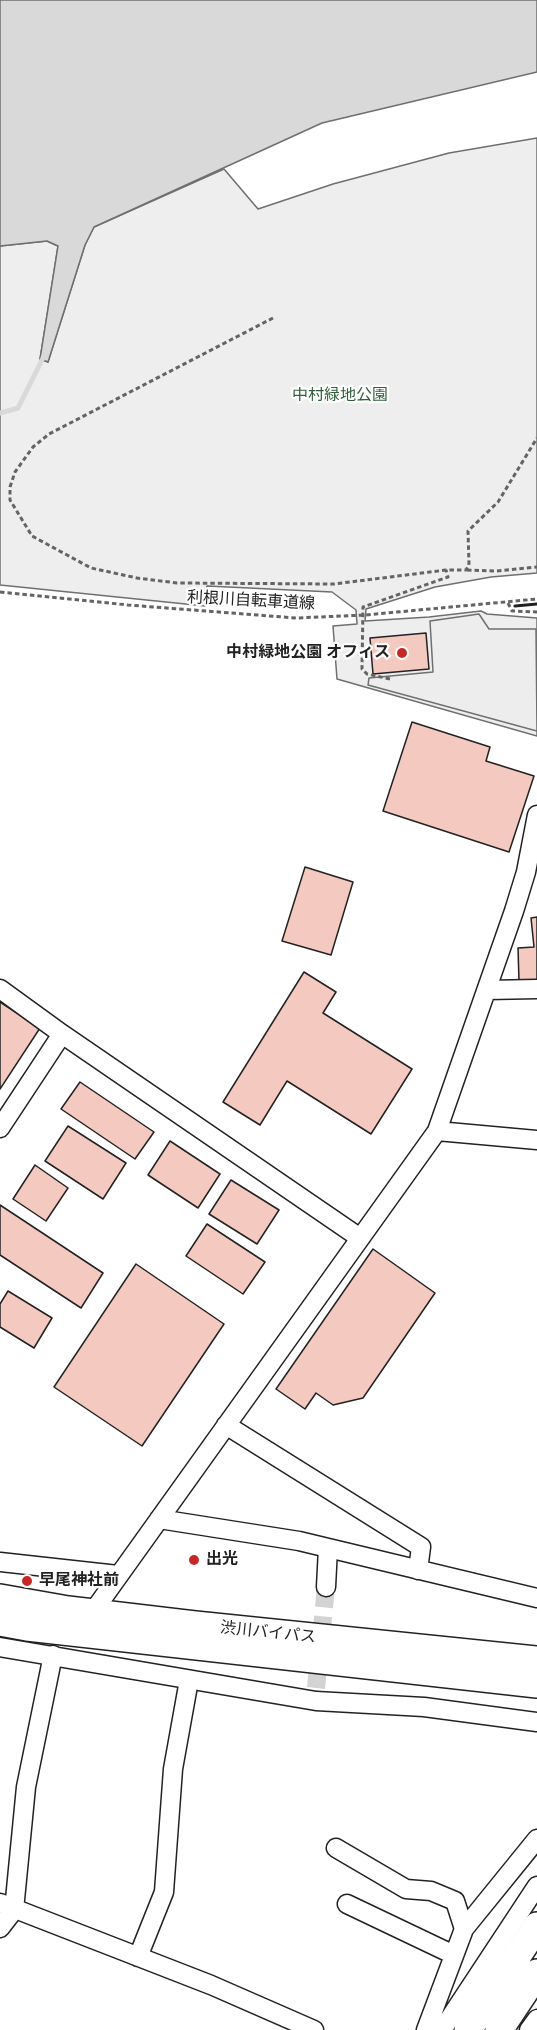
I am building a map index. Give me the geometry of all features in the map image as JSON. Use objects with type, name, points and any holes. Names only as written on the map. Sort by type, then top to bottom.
[{"type":"highway","name":"渋川バイパス","points":[[0,1598],[92,1613],[537,1660]]},
{"type":"highway","name":"渋川バイパス","points":[[0,1622],[27,1627],[537,1684]]},
{"type":"highway","points":[[448,2029],[537,1926]]},
{"type":"highway","points":[[499,2030],[531,2007],[537,1973]]},
{"type":"street","points":[[92,1613],[437,1131],[526,872],[537,815]]},
{"type":"street","points":[[0,988],[62,1034],[360,1238]]},
{"type":"street","points":[[487,990],[537,989]]},
{"type":"street","points":[[0,1128],[62,1034]]},
{"type":"street","points":[[437,1131],[537,1140]]},
{"type":"street","points":[[226,1425],[420,1548],[418,1570]]},
{"type":"street","points":[[159,1519],[299,1541],[537,1598]]},
{"type":"street","points":[[326,1587],[328,1548]]},
{"type":"street","points":[[0,1562],[118,1575]]},
{"type":"street","points":[[0,1647],[189,1680],[537,1722]]},
{"type":"street","points":[[0,1928],[7,1906],[26,1787],[53,1655]]},
{"type":"street","points":[[138,1957],[164,1893],[172,1769],[189,1680]]},
{"type":"street","points":[[448,2029],[454,1955],[464,1929],[537,1839]]},
{"type":"street","points":[[336,1848],[406,1890],[431,1891],[455,1901],[464,1929]]},
{"type":"street","points":[[448,2029],[537,1886]]},
{"type":"street","points":[[347,1904],[454,1955]]},
{"type":"street","points":[[7,1906],[211,1985],[314,2030]]},
{"type":"street","points":[[529,2030],[531,2007]]},
{"type":"path","points":[[273,318],[50,434],[33,447],[15,472],[10,487],[10,500],[32,536],[92,568],[137,578],[177,583],[334,584],[446,570],[496,571],[537,567]]},
{"type":"path","points":[[466,570],[469,565],[468,531],[498,502],[537,438]]},
{"type":"path","points":[[390,679],[367,674],[362,669],[363,607],[448,577],[446,570]]},
{"type":"path","name":"利根川自転車道線","points":[[0,592],[296,618],[362,615],[537,599]]},
{"type":"path","points":[[508,602],[512,611],[537,612]]},
{"type":"green space","name":"中村緑地公園","points":[[537,138],[537,573],[491,577],[435,587],[366,609],[365,621],[481,611],[487,614],[537,618],[537,736],[337,679],[333,626],[357,624],[356,610],[332,592],[207,586],[205,606],[0,585],[0,246],[47,241],[58,246],[40,359],[48,362],[85,245],[94,227],[224,169],[258,209],[333,184],[449,153]]},
{"type":"shaded area","points":[[0,0],[537,0],[537,72],[322,123],[94,227],[85,245],[48,362],[40,359],[58,246],[47,241],[0,246]]},
{"type":"shaded area","points":[[479,614],[489,629],[536,629],[537,731],[368,685],[369,678],[433,672],[430,621]]},
{"type":"building","points":[[426,633],[429,669],[373,674],[370,638]]},
{"type":"building","points":[[412,722],[490,747],[486,761],[534,776],[509,852],[383,811]]},
{"type":"building","points":[[305,867],[353,882],[331,955],[282,941]]},
{"type":"building","points":[[537,917],[537,980],[519,981],[518,948],[534,947],[531,918]]},
{"type":"building","points":[[304,972],[336,992],[323,1013],[412,1069],[371,1134],[287,1081],[260,1125],[223,1102]]},
{"type":"building","points":[[0,1002],[40,1028],[0,1089]]},
{"type":"building","points":[[80,1082],[154,1132],[135,1159],[61,1109]]},
{"type":"building","points":[[68,1126],[126,1163],[103,1199],[45,1161]]},
{"type":"building","points":[[170,1141],[220,1174],[198,1208],[148,1175]]},
{"type":"building","points":[[35,1165],[68,1188],[46,1221],[13,1199]]},
{"type":"building","points":[[231,1180],[279,1210],[257,1244],[209,1214]]},
{"type":"building","points":[[0,1205],[103,1273],[81,1308],[0,1255]]},
{"type":"building","points":[[207,1224],[265,1262],[243,1294],[186,1256]]},
{"type":"building","points":[[373,1249],[435,1293],[363,1398],[333,1405],[316,1393],[305,1409],[276,1389]]},
{"type":"building","points":[[136,1264],[224,1324],[142,1446],[54,1387]]},
{"type":"building","points":[[8,1291],[52,1318],[34,1348],[0,1327],[0,1304]]},
{"type":"waterway","points":[[0,413],[18,408],[45,354]]},
{"type":"tunnel","points":[[316,1688],[326,1587]]},
{"type":"wall","points":[[515,606],[537,604]]},
{"type":"place","name":"中村緑地公園 オフィス","points":[[402,653]]},
{"type":"place","name":"出光","points":[[194,1560]]},
{"type":"place","name":"早尾神社前","points":[[27,1581]]}]
